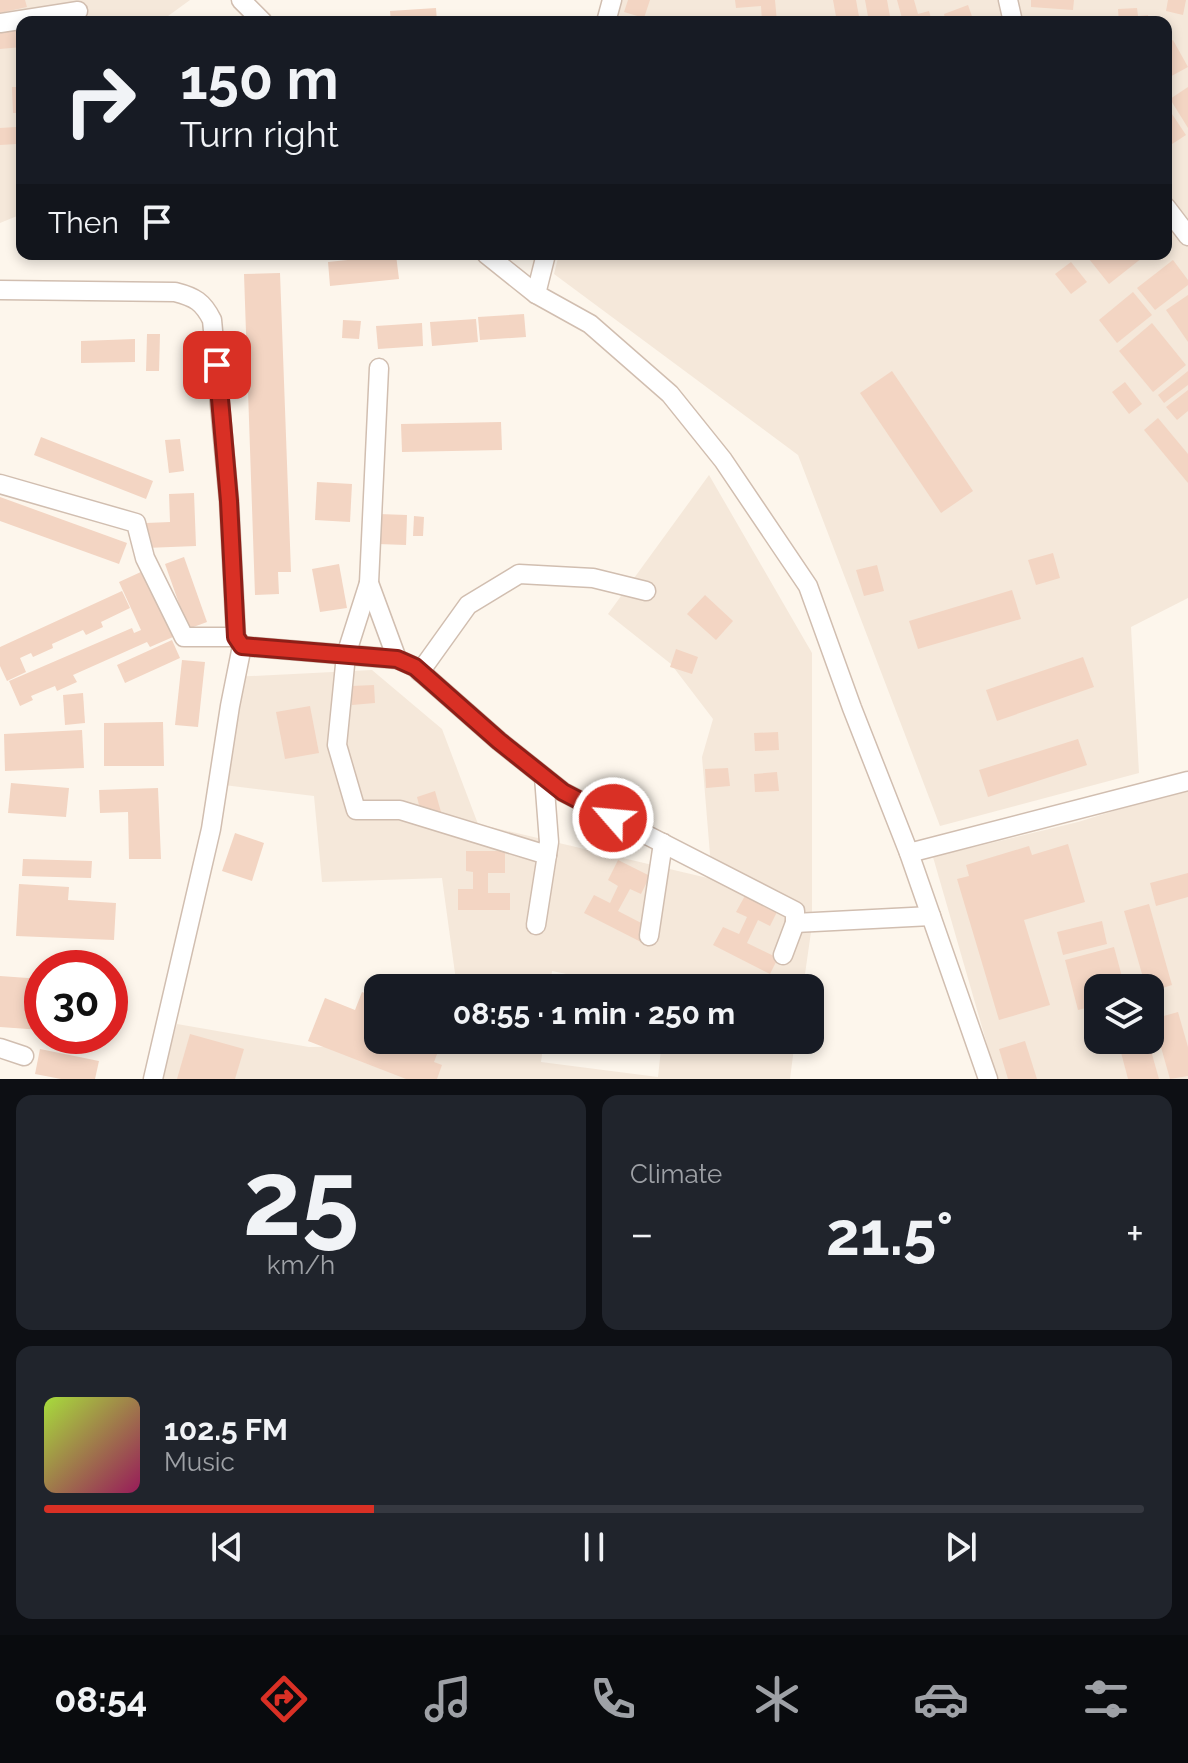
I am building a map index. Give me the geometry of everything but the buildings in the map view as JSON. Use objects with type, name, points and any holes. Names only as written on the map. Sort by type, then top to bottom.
[{"type":"street","points":[[46,16],[78,11],[66,0]]},
{"type":"street","points":[[241,0],[257,16]]},
{"type":"street","points":[[1172,215],[1188,236]]},
{"type":"street","points":[[494,260],[536,294],[590,324],[670,394],[723,460],[808,586],[909,853],[988,1079]]},
{"type":"street","points":[[536,294],[544,260]]},
{"type":"street","points":[[0,290],[175,292],[195,297],[205,306],[212,320],[239,641],[211,829],[153,1079]]},
{"type":"street","points":[[379,368],[369,583],[346,655],[337,745],[356,810],[400,810],[547,855]]},
{"type":"street","points":[[0,484],[136,523],[145,558],[184,637],[397,659],[420,672],[563,792],[795,911],[795,923],[783,955]]},
{"type":"street","points":[[420,672],[468,605],[519,574],[593,578],[646,591]]},
{"type":"street","points":[[369,583],[397,659]]},
{"type":"street","points":[[536,925],[549,842],[544,777]]},
{"type":"street","points":[[909,853],[1188,781]]},
{"type":"street","points":[[649,936],[663,843]]},
{"type":"street","points":[[795,923],[931,916]]},
{"type":"street","points":[[0,1048],[24,1056]]},
{"type":"shaded area","points":[[0,0],[190,0],[168,16],[16,16],[16,216],[0,223]]},
{"type":"shaded area","points":[[621,0],[1188,0],[1188,598],[1131,627],[1139,773],[940,826],[798,455],[554,274],[558,260],[1172,260],[1172,16],[617,16]]},
{"type":"shaded area","points":[[709,475],[812,653],[812,925],[805,974],[566,974],[552,971],[552,974],[455,974],[442,878],[322,882],[314,796],[224,785],[233,677],[372,670],[442,729],[478,824],[712,879],[702,757],[713,719],[671,664],[608,614]]},
{"type":"shaded area","points":[[1188,788],[1188,1079],[997,1079],[933,857],[1078,822]]},
{"type":"shaded area","points":[[177,1024],[309,1047],[364,1046],[364,1054],[542,1054],[541,1062],[658,1077],[660,1054],[793,1054],[790,1079],[160,1079]]},
{"type":"route","points":[[217,365],[229,501],[236,637],[242,646],[397,659],[415,667],[563,792],[613,818]]}]
